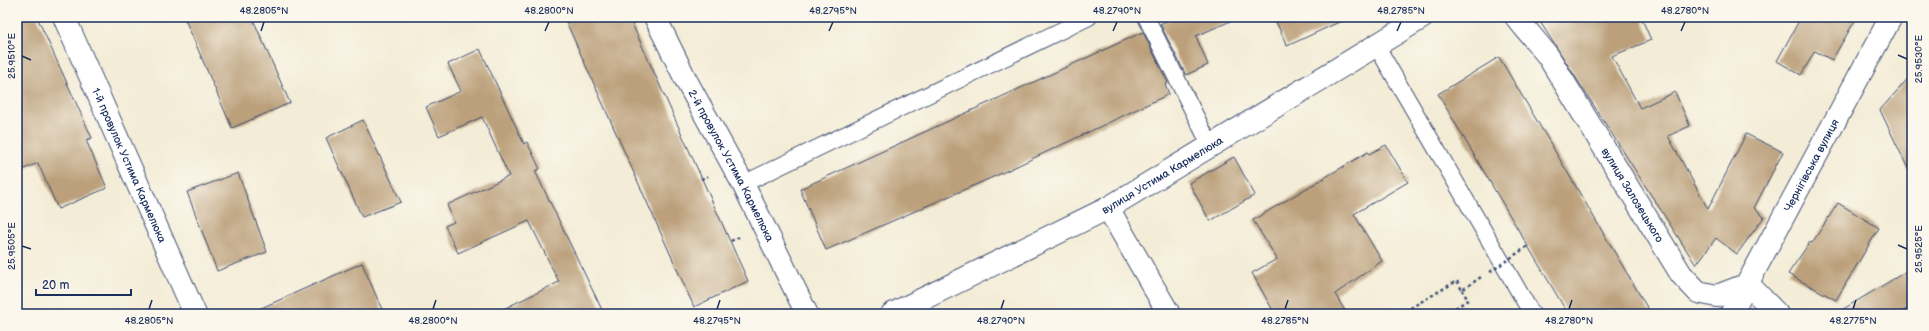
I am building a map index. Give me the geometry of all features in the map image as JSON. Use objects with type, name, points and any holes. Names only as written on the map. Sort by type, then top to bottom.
[{"type":"street","name":"1-й провулок Устима Кармелюка","points":[[64,17],[194,314]]},
{"type":"street","name":"2-й провулок Устима Кармелюка","points":[[655,17],[687,82],[743,184],[807,314]]},
{"type":"street","name":"вулиця Устима Кармелюка","points":[[892,314],[1108,208],[1423,17]]},
{"type":"street","name":"вулиця Залозецького","points":[[1516,17],[1548,56],[1681,274],[1698,292],[1717,296],[1748,284]]},
{"type":"street","name":"Чернігівська вулиця","points":[[1731,314],[1891,17]]},
{"type":"street","points":[[1108,208],[1169,314]]},
{"type":"street","points":[[1748,284],[1777,314]]},
{"type":"lane","points":[[743,184],[1089,17]]},
{"type":"lane","points":[[1146,17],[1210,145]]},
{"type":"lane","points":[[1376,45],[1532,314]]},
{"type":"path","points":[[1462,290],[1528,246]]},
{"type":"path","points":[[1400,314],[1457,281],[1468,300],[1445,314]]},
{"type":"building","points":[[17,17],[37,17],[92,138],[86,140],[107,188],[58,209],[38,163],[17,172]]},
{"type":"building","points":[[184,17],[252,17],[290,103],[232,128]]},
{"type":"building","points":[[564,17],[629,17],[748,281],[694,307]]},
{"type":"building","points":[[1175,17],[1240,17],[1196,36],[1208,65],[1186,75],[1160,24]]},
{"type":"building","points":[[1274,17],[1350,17],[1287,46]]},
{"type":"building","points":[[1537,17],[1641,17],[1651,40],[1612,56],[1640,108],[1675,92],[1690,126],[1668,136],[1708,209],[1746,134],[1783,152],[1754,208],[1764,217],[1737,254],[1716,238],[1696,265]]},
{"type":"building","points":[[1801,17],[1857,17],[1832,60],[1815,51],[1801,75],[1777,61]]},
{"type":"building","points":[[1143,32],[1168,83],[1165,84],[1169,94],[1000,174],[826,250],[800,189]]},
{"type":"building","points":[[480,49],[524,144],[527,142],[540,169],[535,171],[604,314],[493,314],[559,282],[529,221],[458,253],[445,226],[454,222],[447,205],[509,176],[482,117],[439,136],[426,107],[461,91],[448,64]]},
{"type":"building","points":[[1499,57],[1651,314],[1568,314],[1438,94]]},
{"type":"building","points":[[1912,74],[1912,177],[1880,110]]},
{"type":"building","points":[[363,120],[401,202],[362,217],[326,138]]},
{"type":"building","points":[[1386,145],[1408,182],[1354,214],[1382,261],[1335,294],[1347,314],[1275,314],[1252,273],[1277,259],[1253,220],[1368,152],[1369,154]]},
{"type":"building","points":[[1234,157],[1255,195],[1210,221],[1189,183]]},
{"type":"building","points":[[238,173],[267,252],[217,271],[187,192]]},
{"type":"building","points":[[1838,203],[1879,228],[1836,300],[1788,274],[1810,242],[1812,243]]},
{"type":"building","points":[[362,263],[384,314],[248,314]]},
{"type":"building","points":[[1912,268],[1912,306],[1898,314],[1835,314]]}]
